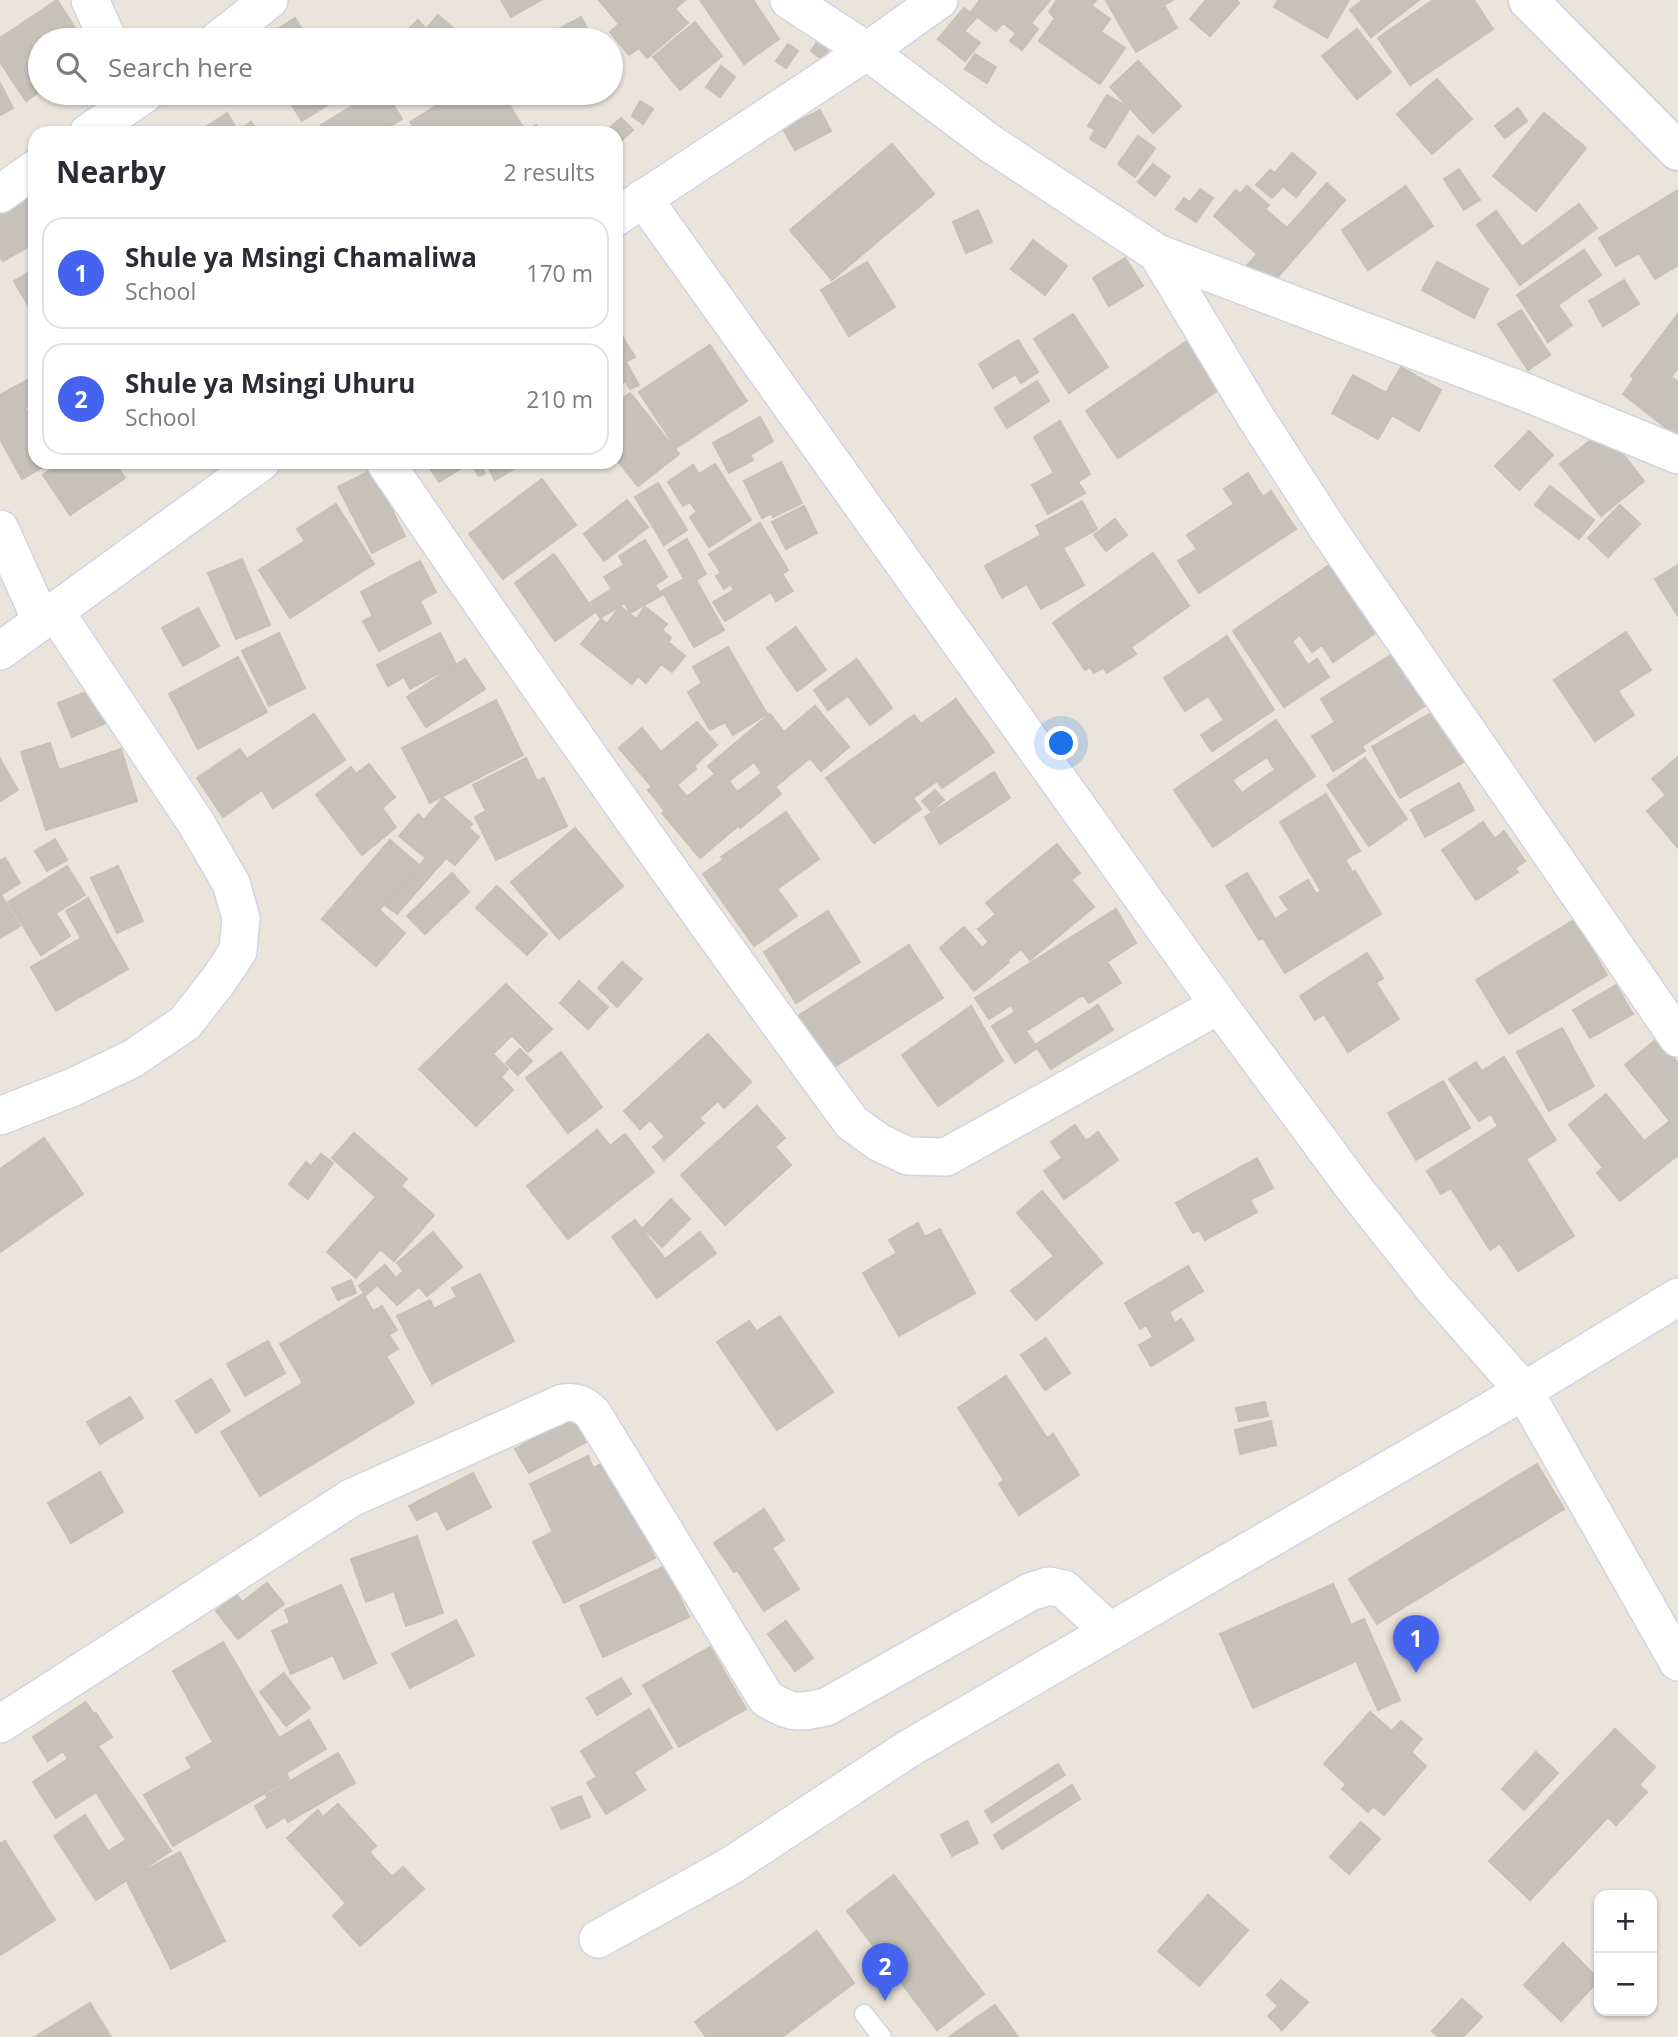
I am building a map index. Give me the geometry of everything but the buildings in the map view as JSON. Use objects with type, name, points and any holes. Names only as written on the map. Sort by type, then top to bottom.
[{"type":"main road","points":[[1528,0],[1678,150]]},
{"type":"street","points":[[90,0],[103,28]]},
{"type":"street","points":[[234,28],[270,0]]},
{"type":"street","points":[[789,0],[867,51],[991,144],[1157,253],[1525,392],[1678,455]]},
{"type":"street","points":[[939,0],[867,51],[630,208],[1354,1188],[1435,1290],[1524,1391],[1678,1662]]},
{"type":"street","points":[[97,126],[123,105]]},
{"type":"street","points":[[0,194],[28,174]]},
{"type":"street","points":[[1157,253],[1255,416],[1328,529],[1678,1038]]},
{"type":"street","points":[[0,651],[251,469]]},
{"type":"street","points":[[390,469],[719,943],[852,1122],[880,1143],[908,1156],[946,1157],[1219,1005]]},
{"type":"street","points":[[0,529],[48,615],[196,823],[231,883],[241,918],[238,951],[185,1023],[132,1059],[72,1088],[0,1116]]},
{"type":"street","points":[[598,1939],[732,1866],[908,1749],[1524,1391],[1678,1297]]},
{"type":"street","points":[[0,1724],[351,1498],[563,1403],[575,1402],[584,1405],[593,1414],[766,1698],[783,1709],[800,1713],[826,1707],[1030,1591],[1049,1586],[1064,1589],[1111,1632]]},
{"type":"lane","points":[[864,2014],[882,2037]]},
{"type":"place","name":"Shule ya Msingi Chamaliwa","points":[[1416,1673]]},
{"type":"place","name":"Shule ya Msingi Uhuru","points":[[885,2001]]}]
